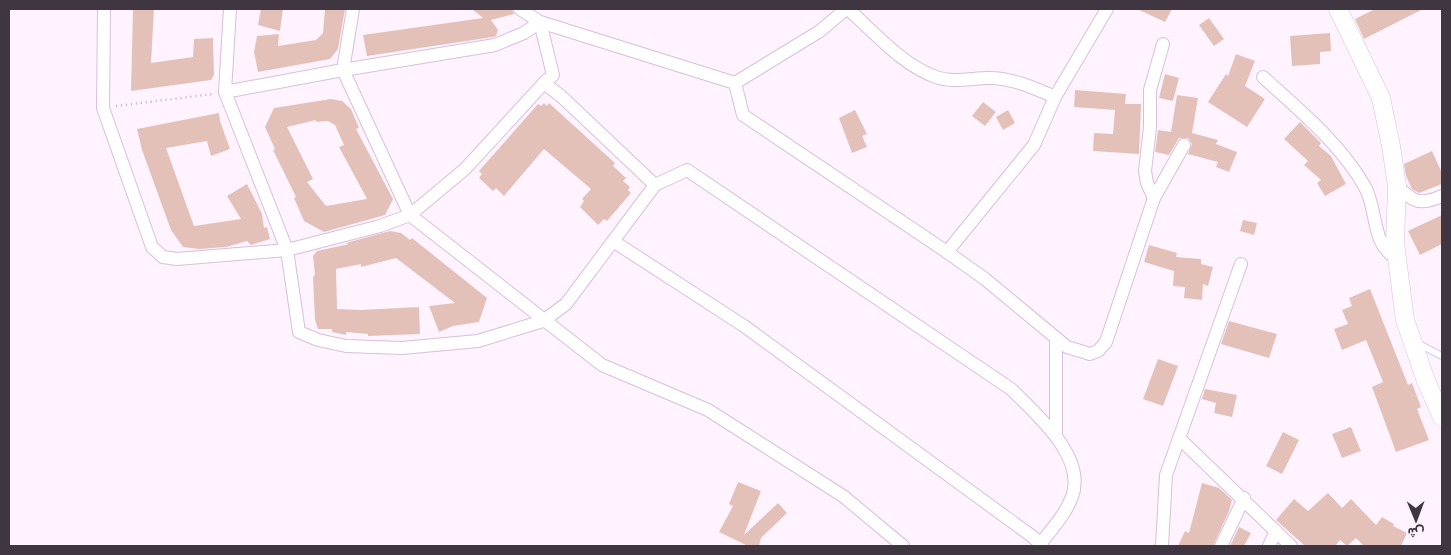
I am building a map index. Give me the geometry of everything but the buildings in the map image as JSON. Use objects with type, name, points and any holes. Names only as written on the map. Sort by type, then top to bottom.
[{"type":"street","points":[[104,9],[102,108],[152,247],[163,257],[177,259],[287,250],[380,226],[410,215],[465,168],[553,75],[540,22]]},
{"type":"street","points":[[230,9],[224,92],[287,250],[299,332],[318,340],[346,346],[412,347],[478,341],[543,321],[566,304],[655,185],[687,170],[1011,389],[1056,434],[1076,475],[1073,494],[1062,517],[1041,545],[1033,537],[744,326],[613,242]]},
{"type":"street","points":[[353,9],[343,70],[410,215],[543,321],[602,365],[708,410],[843,496],[903,546]]},
{"type":"street","points":[[520,9],[540,22],[735,83],[820,31],[847,9],[912,65],[937,78],[999,79],[1025,83],[1055,97]]},
{"type":"street","points":[[946,252],[1034,145],[1055,97],[1107,9]]},
{"type":"street","points":[[1338,9],[1381,98],[1397,186],[1396,258],[1405,320],[1426,381],[1442,417]]},
{"type":"street","points":[[224,92],[495,45],[524,33],[540,22]]},
{"type":"street","points":[[1154,198],[1147,183],[1145,171],[1150,127],[1150,90],[1163,44]]},
{"type":"street","points":[[1263,77],[1312,123],[1345,158],[1365,188],[1374,212],[1382,246],[1386,253],[1396,258]]},
{"type":"street","points":[[544,83],[562,96],[655,185]]},
{"type":"street","points":[[735,83],[743,116],[985,279],[1067,347],[1090,354],[1098,351],[1106,342],[1154,198],[1184,145]]},
{"type":"street","points":[[1397,186],[1417,202],[1424,203],[1442,196]]},
{"type":"street","points":[[1162,546],[1166,475],[1241,264]]},
{"type":"street","points":[[1056,339],[1056,434]]},
{"type":"street","points":[[1180,438],[1244,498],[1291,546]]},
{"type":"street","points":[[1221,546],[1244,498]]},
{"type":"street","points":[[1269,546],[1276,531]]},
{"type":"lane","points":[[1412,340],[1442,356]]},
{"type":"path","points":[[102,108],[224,92]]}]
